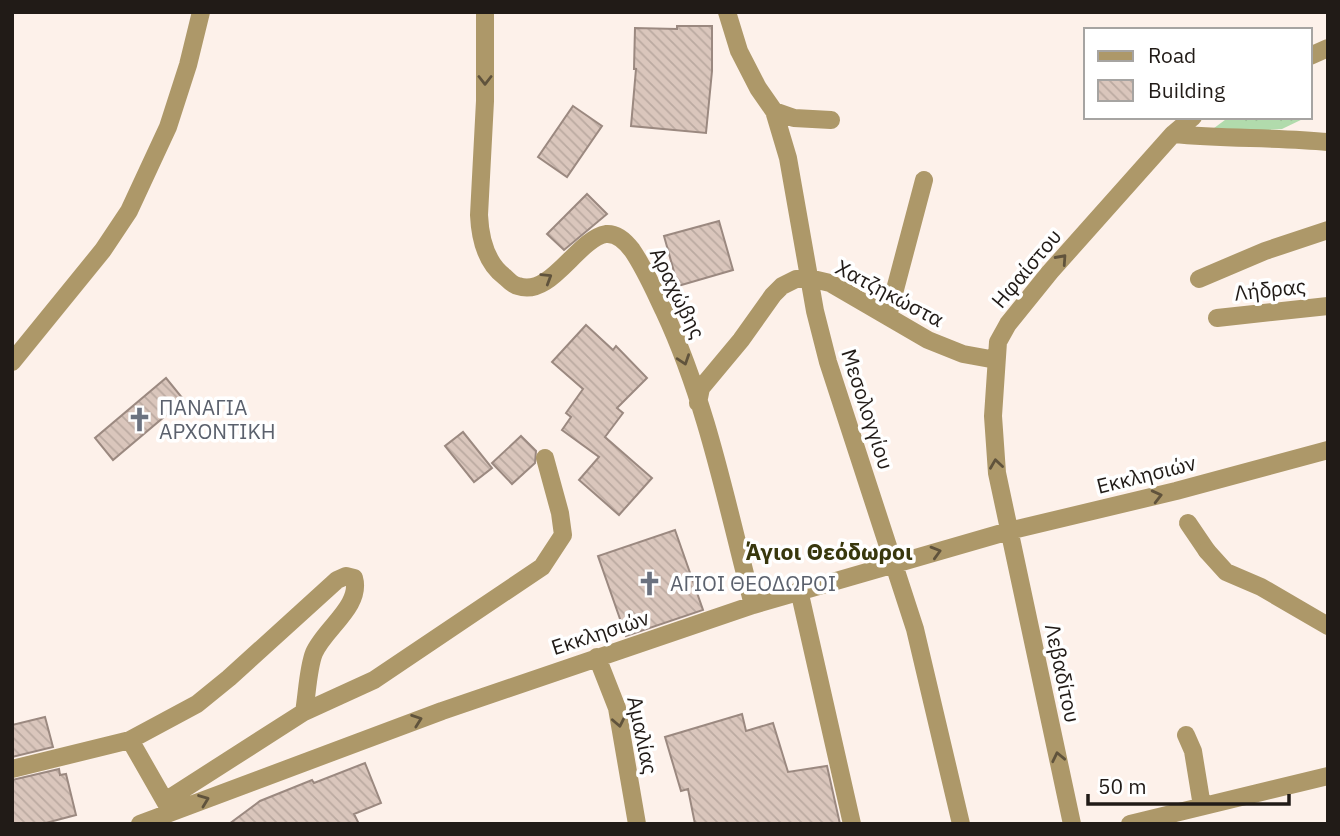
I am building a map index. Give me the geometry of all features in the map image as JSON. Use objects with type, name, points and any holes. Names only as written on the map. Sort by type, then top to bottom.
[{"type":"street","points":[[12,362],[103,250],[130,211],[168,127],[188,65],[201,12]]},
{"type":"street","name":"Αραχώβης","points":[[485,12],[485,101],[479,215],[480,234],[488,256],[501,274],[518,286],[532,287],[549,278],[595,239],[606,234],[621,238],[645,270],[683,356],[753,605]]},
{"type":"street","name":"Μεσολογγίου","points":[[727,12],[739,51],[758,88],[774,111],[793,177],[798,221],[828,362],[915,629],[961,824]]},
{"type":"street","points":[[1312,55],[1328,48]]},
{"type":"street","points":[[774,111],[794,118],[831,120]]},
{"type":"street","name":"Ηφαίστου","points":[[1009,531],[994,449],[998,342],[1008,324],[1050,272],[1173,134],[1191,119]]},
{"type":"street","points":[[1173,134],[1328,142]]},
{"type":"street","points":[[888,316],[925,180]]},
{"type":"street","points":[[1199,279],[1265,251],[1328,230]]},
{"type":"street","name":"Χατζηκώστα","points":[[698,403],[701,388],[741,340],[773,295],[782,286],[796,279],[809,279],[837,286],[928,340],[952,350],[996,360]]},
{"type":"street","name":"Λήδρας","points":[[1217,318],[1328,306]]},
{"type":"street","name":"Εκκλησιών","points":[[140,824],[168,807],[580,662],[799,590],[1009,531],[1176,491],[1328,450]]},
{"type":"street","points":[[130,740],[168,807],[304,712],[374,680],[542,567],[563,535],[561,513],[545,458]]},
{"type":"street","points":[[1188,523],[1207,551],[1226,572],[1261,587],[1328,626]]},
{"type":"street","name":"Λεβαδίτου","points":[[1009,531],[1072,824]]},
{"type":"street","points":[[12,769],[130,740],[197,704],[337,580],[346,576],[354,578],[356,587],[349,604],[315,652],[304,712]]},
{"type":"street","points":[[799,590],[852,824]]},
{"type":"street","name":"Αμαλίας","points":[[597,657],[617,708],[637,824]]},
{"type":"street","points":[[1186,735],[1193,751],[1202,806]]},
{"type":"street","points":[[1130,824],[1328,776]]},
{"type":"green space","points":[[1226,119],[1303,119],[1282,129],[1206,134]]},
{"type":"building","points":[[677,26],[712,26],[712,71],[706,133],[631,126],[636,69],[635,28],[677,29]]},
{"type":"building","points":[[573,106],[602,126],[567,177],[538,157]]},
{"type":"building","points":[[587,194],[607,214],[564,250],[547,234]]},
{"type":"building","points":[[719,221],[733,270],[678,286],[664,236]]},
{"type":"building","points":[[586,325],[613,350],[616,346],[647,378],[617,408],[623,413],[605,437],[652,478],[619,515],[579,480],[599,457],[562,430],[571,417],[566,413],[583,389],[552,362]]},
{"type":"building","name":"ΠΑΝΑΓΙΑ ΑΡΧΟΝΤΙΚΗ","points":[[166,378],[184,400],[113,460],[95,438]]},
{"type":"building","points":[[463,432],[492,468],[474,482],[445,446]]},
{"type":"building","points":[[521,436],[536,451],[535,463],[512,484],[492,463]]},
{"type":"building","name":"ΑΓΙΟΙ ΘΕΟΔΩΡΟΙ","points":[[675,530],[703,610],[626,636],[598,556]]},
{"type":"building","points":[[742,714],[746,731],[773,723],[788,772],[827,766],[840,824],[695,824],[688,789],[681,791],[665,737]]},
{"type":"building","points":[[45,717],[53,747],[12,757],[12,725]]},
{"type":"building","points":[[365,763],[381,803],[354,814],[359,824],[229,824],[260,801]]},
{"type":"building","points":[[59,769],[60,775],[66,774],[76,815],[42,824],[12,824],[12,780]]},
{"type":"place","name":"ΠΑΝΑΓΙΑ ΑΡΧΟΝΤΙΚΗ","points":[[139,419]]},
{"type":"place","name":"ΑΓΙΟΙ ΘΕΟΔΩΡΟΙ","points":[[650,583]]},
{"type":"district","name":"Άγιοι Θεόδωροι","points":[[829,551]]}]
